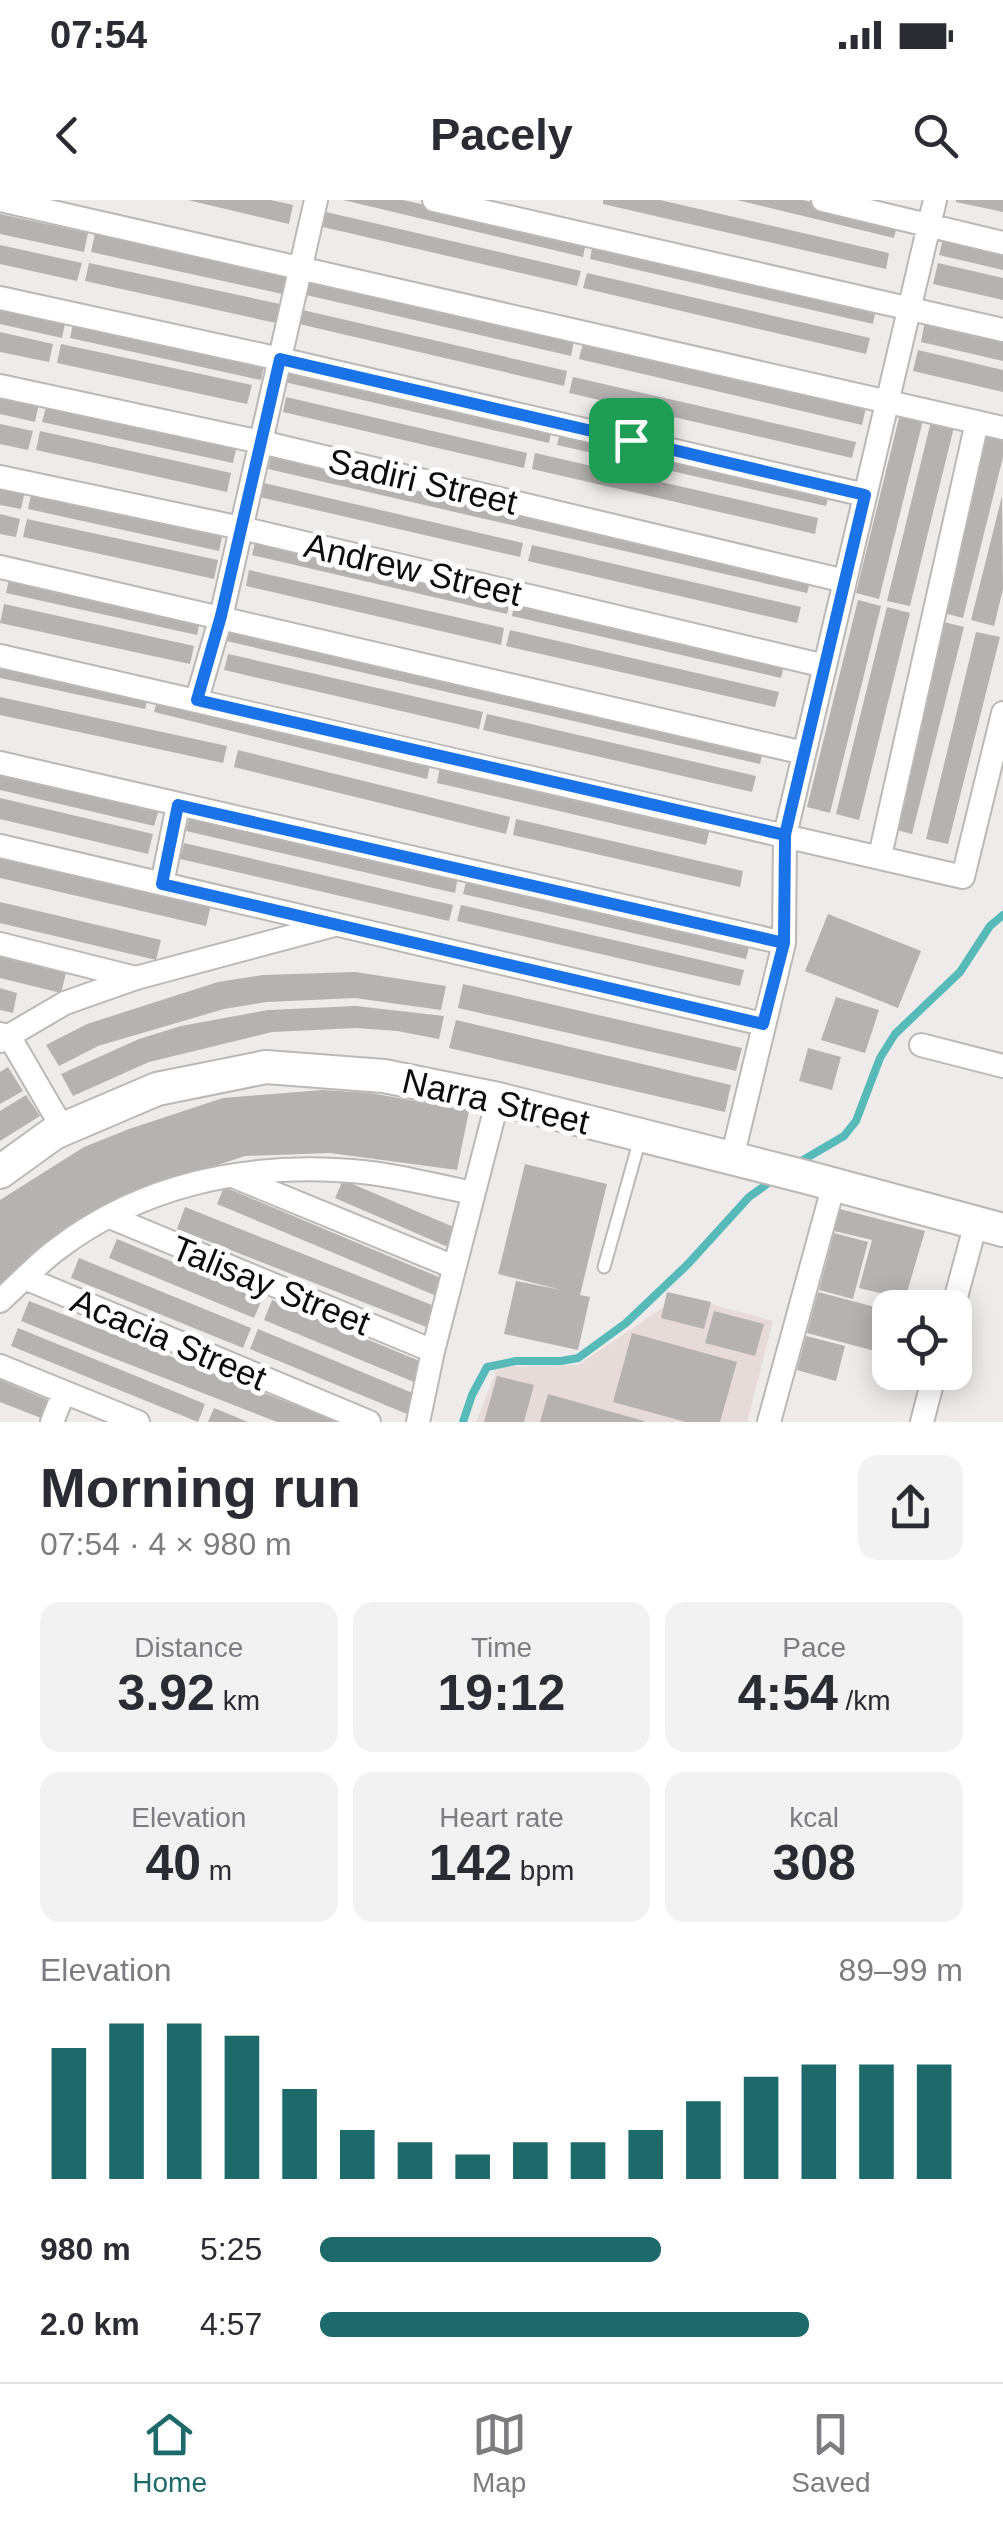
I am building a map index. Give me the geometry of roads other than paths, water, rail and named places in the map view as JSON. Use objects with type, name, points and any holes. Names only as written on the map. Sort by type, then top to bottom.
[{"type":"street","points":[[0,200],[1003,428]]},
{"type":"street","points":[[197,700],[221,616],[316,200]]},
{"type":"street","points":[[434,200],[1003,330]]},
{"type":"street","points":[[732,1158],[784,943],[785,835],[935,200]]},
{"type":"street","points":[[829,201],[1003,243]]},
{"type":"street","points":[[0,298],[865,495]]},
{"type":"street","name":"Sadiri Street","points":[[0,386],[261,442],[845,581]]},
{"type":"street","points":[[880,856],[978,422]]},
{"type":"street","name":"Andrew Street","points":[[0,476],[241,528],[825,666]]},
{"type":"street","points":[[0,566],[804,753]]},
{"type":"street","points":[[0,656],[964,877],[1003,712]]},
{"type":"street","points":[[0,763],[784,943]]},
{"type":"street","points":[[162,884],[178,805]]},
{"type":"street","points":[[0,846],[763,1024]]},
{"type":"street","points":[[64,1129],[3,1037],[65,1002],[136,978],[337,924]]},
{"type":"street","points":[[0,944],[136,978]]},
{"type":"street","points":[[921,1044],[1003,1066]]},
{"type":"street","name":"Narra Street","points":[[0,1172],[64,1129],[156,1089],[266,1068],[384,1076],[498,1100],[820,1180],[990,1227]]},
{"type":"street","points":[[418,1422],[432,1351],[498,1100]]},
{"type":"street","points":[[0,1301],[57,1249],[126,1207],[196,1180],[280,1170],[355,1171],[472,1192]]},
{"type":"street","points":[[232,1176],[454,1268]]},
{"type":"street","points":[[770,1422],[820,1180]]},
{"type":"street","name":"Talisay Street","points":[[110,1217],[432,1351]]},
{"type":"street","points":[[961,1290],[990,1227]]},
{"type":"street","name":"Acacia Street","points":[[25,1278],[369,1422]]},
{"type":"street","points":[[0,1366],[138,1422]]},
{"type":"street","points":[[922,1422],[931,1390]]},
{"type":"street","points":[[52,1422],[64,1392]]},
{"type":"lane","points":[[604,1267],[641,1135]]},
{"type":"waterway","points":[[798,1163],[844,1136],[856,1121],[880,1058],[895,1034],[960,972],[990,926],[1003,915]]},
{"type":"waterway","points":[[463,1422],[487,1367],[516,1361],[578,1358],[626,1323],[688,1264],[749,1197],[774,1179]]}]
